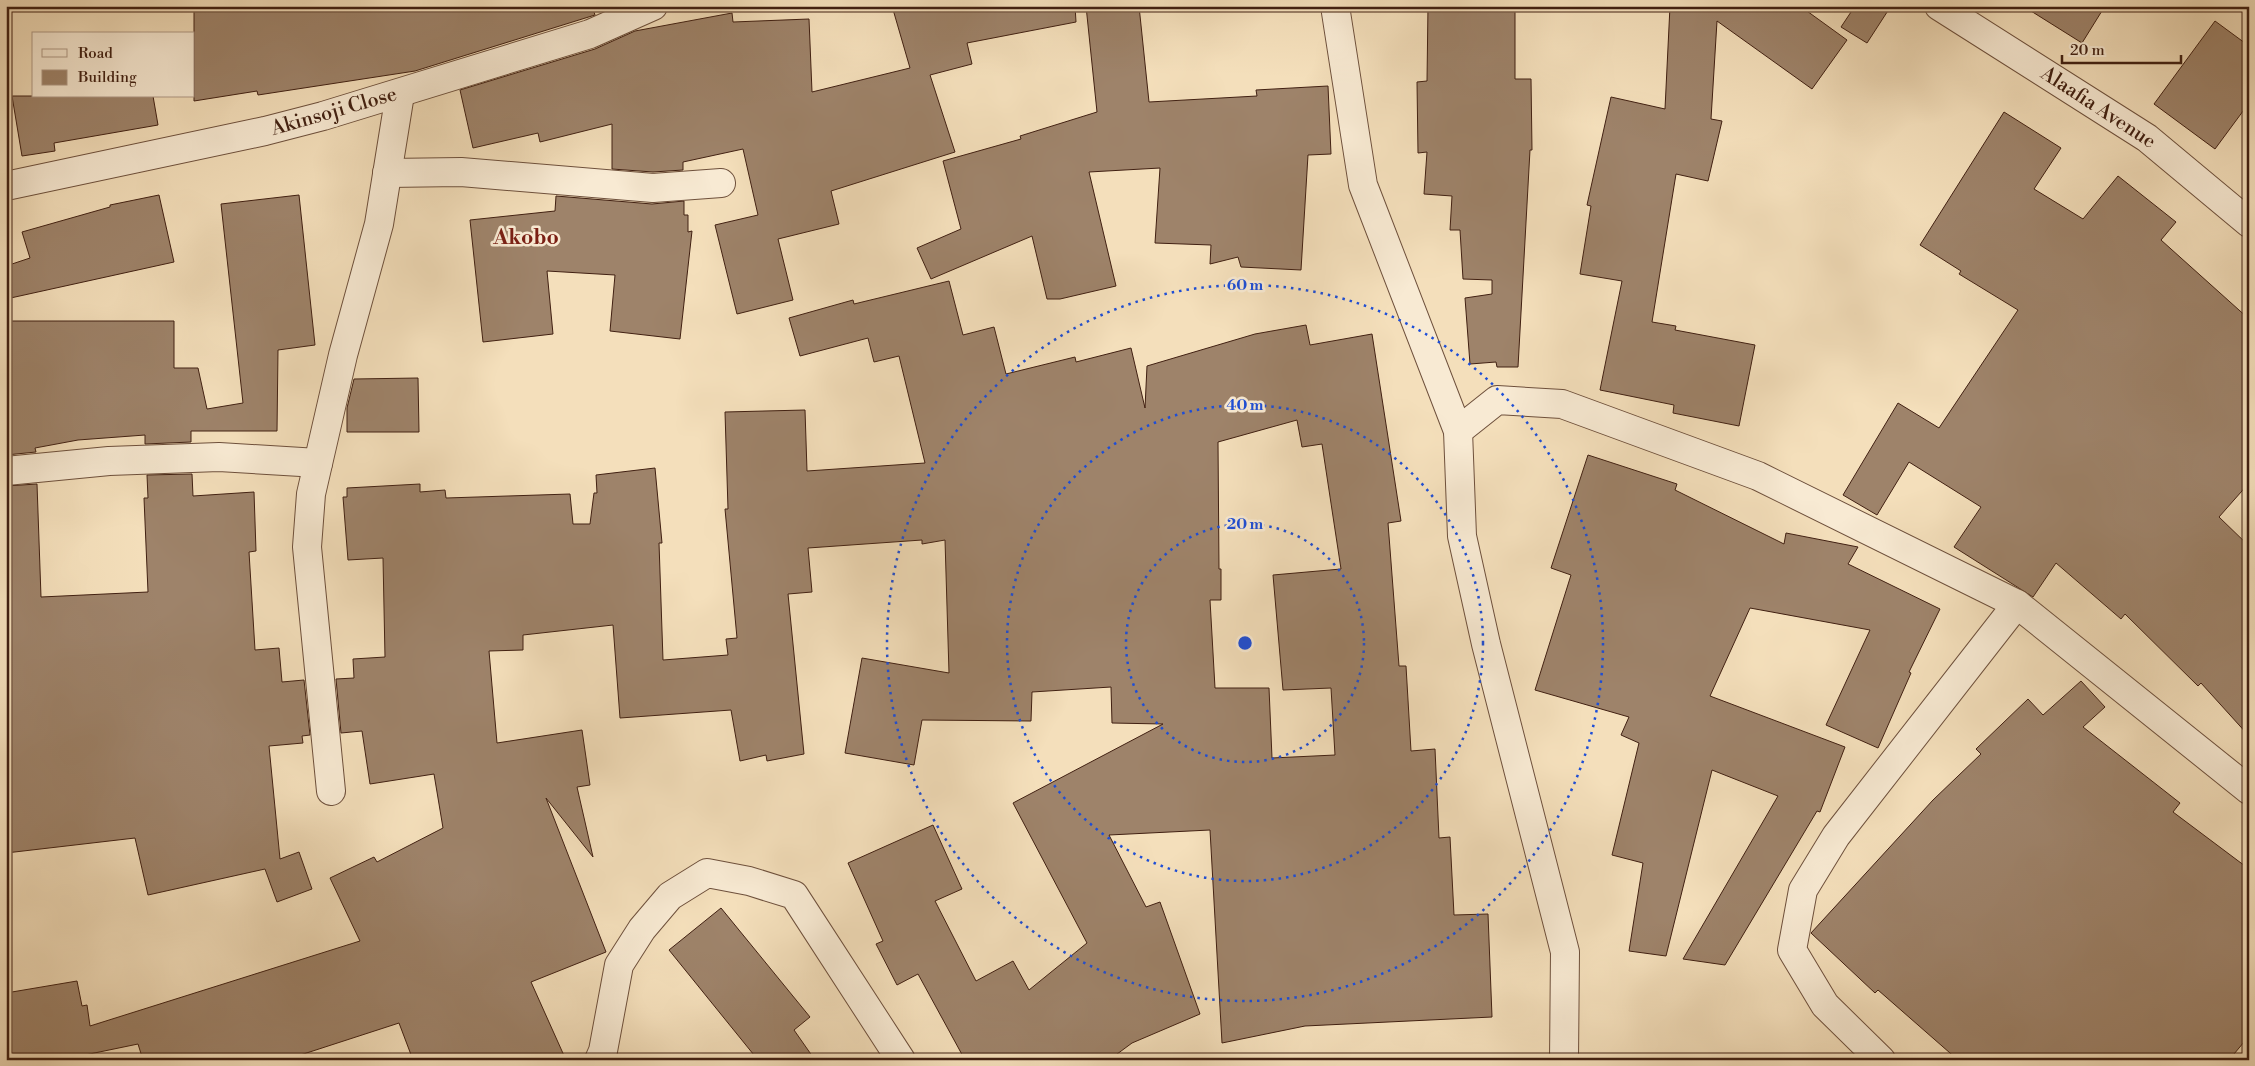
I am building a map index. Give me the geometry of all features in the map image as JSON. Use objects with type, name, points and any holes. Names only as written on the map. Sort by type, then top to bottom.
[{"type":"street","name":"Akinsoji Close","points":[[6,186],[265,132],[400,94],[590,34],[654,6]]},
{"type":"street","points":[[1335,6],[1363,185],[1458,431],[1462,536],[1486,644],[1565,952],[1564,1060]]},
{"type":"street","name":"Alaafia Avenue","points":[[1939,6],[2148,138],[2249,223]]},
{"type":"street","points":[[331,791],[307,547],[311,494],[343,355],[379,224],[400,94]]},
{"type":"street","points":[[387,173],[461,172],[653,188],[721,183]]},
{"type":"street","points":[[1458,431],[1497,400],[1562,404],[1758,476],[2017,604],[2249,790]]},
{"type":"street","points":[[6,471],[109,461],[219,457],[318,462]]},
{"type":"street","points":[[1881,1060],[1825,1005],[1792,950],[1803,890],[1836,836],[2017,604]]},
{"type":"street","points":[[599,1060],[603,1051],[619,965],[642,929],[670,896],[708,873],[749,881],[794,895],[900,1060]]},
{"type":"building","points":[[194,6],[592,6],[595,15],[415,71],[258,95],[257,91],[194,101]]},
{"type":"building","points":[[892,6],[1075,6],[1076,22],[967,43],[972,64],[930,75],[955,152],[831,191],[839,224],[778,239],[793,300],[737,314],[715,225],[758,215],[743,149],[683,162],[683,170],[653,172],[612,169],[612,124],[540,142],[538,133],[473,148],[460,90],[595,49],[635,31],[732,13],[733,22],[809,19],[812,92],[910,68]]},
{"type":"building","points":[[1086,6],[1139,6],[1149,102],[1257,96],[1256,90],[1328,86],[1331,154],[1308,155],[1301,270],[1241,267],[1238,257],[1210,264],[1211,245],[1155,243],[1160,168],[1089,172],[1116,286],[1060,299],[1047,299],[1032,236],[931,279],[917,248],[961,229],[943,161],[1021,139],[1020,136],[1097,112]]},
{"type":"building","points":[[1428,6],[1515,6],[1515,79],[1531,79],[1532,150],[1530,150],[1518,367],[1497,367],[1496,362],[1470,364],[1465,298],[1492,294],[1492,280],[1463,279],[1460,230],[1450,230],[1452,196],[1424,194],[1427,152],[1418,153],[1417,82],[1427,81]]},
{"type":"building","points":[[1670,6],[1800,6],[1847,40],[1812,89],[1717,21],[1711,119],[1722,121],[1708,181],[1676,174],[1652,322],[1676,326],[1675,330],[1755,345],[1739,426],[1673,413],[1674,405],[1600,390],[1622,281],[1580,274],[1591,206],[1587,205],[1611,97],[1665,109]]},
{"type":"building","points":[[1855,6],[1891,6],[1867,43],[1841,27]]},
{"type":"building","points":[[2023,6],[2105,6],[2082,43]]},
{"type":"building","points":[[2215,21],[2249,46],[2249,103],[2215,149],[2154,104]]},
{"type":"building","points":[[12,96],[32,96],[32,98],[153,98],[158,125],[54,143],[55,151],[22,156]]},
{"type":"building","points":[[2004,112],[2061,148],[2034,189],[2083,219],[2118,176],[2176,222],[2161,240],[2249,319],[2249,483],[2219,517],[2249,546],[2249,736],[2201,683],[2198,686],[2125,614],[2121,619],[2056,563],[2033,597],[1954,547],[1981,507],[1909,462],[1877,515],[1843,495],[1898,403],[1939,428],[2018,310],[1959,274],[1961,271],[1920,245]]},
{"type":"building","points":[[159,195],[174,262],[6,299],[6,266],[30,258],[22,232],[110,207],[110,205]]},
{"type":"building","points":[[299,195],[315,345],[278,350],[277,431],[191,431],[191,442],[145,444],[145,435],[78,440],[35,448],[36,452],[6,455],[6,321],[174,321],[174,368],[198,368],[207,409],[243,403],[221,204]]},
{"type":"building","points":[[556,196],[652,204],[684,201],[684,215],[688,215],[688,232],[692,231],[680,339],[610,331],[615,275],[547,271],[553,334],[483,342],[470,220],[555,211]]},
{"type":"building","points":[[949,281],[963,335],[994,327],[1006,374],[1075,357],[1076,362],[1131,348],[1145,408],[1147,366],[1255,334],[1306,325],[1310,345],[1372,334],[1401,521],[1388,523],[1399,666],[1406,666],[1411,751],[1435,749],[1439,838],[1450,837],[1454,915],[1488,914],[1492,1017],[1305,1026],[1222,1043],[1210,830],[1109,835],[1146,907],[1160,902],[1200,1014],[1132,1043],[1109,1060],[965,1060],[918,974],[897,985],[876,944],[883,941],[848,863],[933,825],[962,889],[935,901],[976,981],[1013,961],[1029,990],[1087,943],[1013,803],[1163,724],[1112,723],[1111,687],[1032,692],[1031,721],[922,720],[914,765],[845,753],[862,658],[949,673],[945,540],[922,544],[922,540],[808,548],[812,592],[788,594],[804,754],[767,761],[766,755],[740,761],[731,710],[620,718],[613,625],[523,635],[523,650],[489,651],[497,743],[582,730],[590,785],[577,787],[593,857],[546,798],[606,952],[531,982],[566,1060],[413,1060],[399,1023],[285,1060],[143,1060],[138,1044],[80,1056],[81,1060],[6,1060],[6,993],[77,981],[82,1006],[87,1005],[90,1026],[360,941],[330,878],[374,857],[377,862],[443,828],[434,774],[370,784],[362,731],[341,733],[336,679],[354,678],[353,659],[385,657],[383,558],[348,560],[343,497],[347,497],[347,488],[420,484],[420,492],[445,490],[446,498],[570,494],[573,524],[590,524],[594,493],[597,493],[596,475],[655,468],[662,543],[659,543],[663,660],[728,655],[726,639],[737,638],[725,509],[728,509],[725,412],[805,410],[807,471],[925,463],[899,356],[874,362],[868,338],[800,356],[789,318],[853,300],[854,304]],"holes":[[[1297,420],[1302,447],[1322,444],[1341,569],[1273,575],[1283,690],[1331,688],[1335,755],[1272,758],[1269,688],[1215,688],[1210,600],[1221,600],[1218,442]]]},
{"type":"building","points":[[418,378],[419,432],[347,432],[347,408],[354,379]]},
{"type":"building","points":[[1588,455],[1677,484],[1675,490],[1784,544],[1786,533],[1858,547],[1848,564],[1940,609],[1909,672],[1911,673],[1878,748],[1826,725],[1870,630],[1750,608],[1710,696],[1845,747],[1820,812],[1817,811],[1725,965],[1683,959],[1778,796],[1712,770],[1666,956],[1629,951],[1643,863],[1612,855],[1639,743],[1621,735],[1629,717],[1535,690],[1571,575],[1551,568]]},
{"type":"building","points":[[192,474],[193,496],[254,492],[256,551],[249,552],[255,650],[279,648],[282,682],[304,680],[310,735],[302,736],[303,743],[269,746],[280,859],[299,852],[312,889],[277,902],[265,869],[148,895],[135,838],[6,853],[6,486],[37,484],[41,597],[148,592],[144,498],[148,498],[147,475]]},
{"type":"building","points":[[2081,681],[2105,707],[2083,727],[2180,803],[2173,812],[2249,869],[2249,1036],[2229,1060],[1958,1060],[1878,990],[1875,993],[1811,933],[1933,800],[1981,754],[1976,749],[2028,699],[2043,715]]},
{"type":"building","points":[[721,908],[810,1017],[794,1030],[815,1060],[758,1060],[669,950]]},
{"type":"district","name":"Akobo","points":[[526,238]]}]
